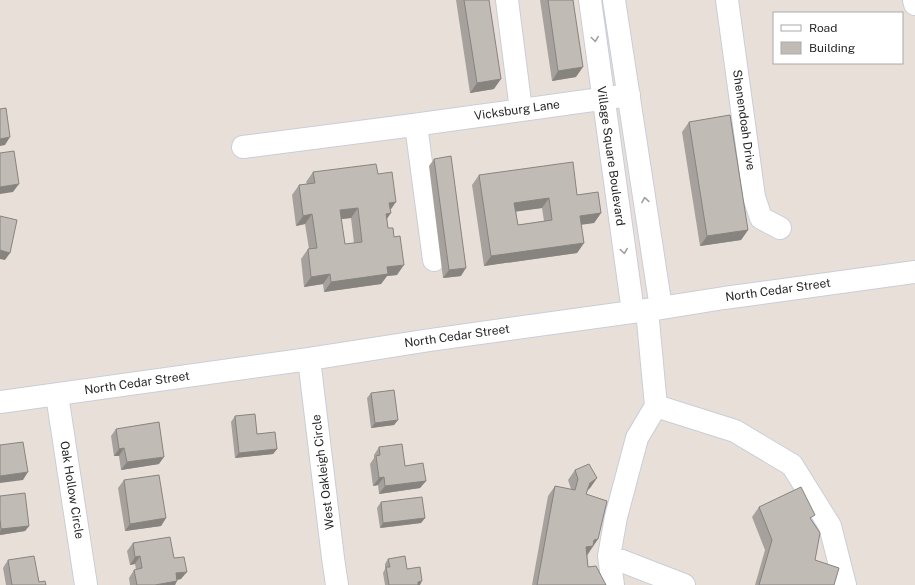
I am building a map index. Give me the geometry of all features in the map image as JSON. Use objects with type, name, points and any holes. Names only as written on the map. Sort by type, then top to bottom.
[{"type":"street","points":[[506,0],[521,110]]},
{"type":"street","name":"Village Square Boulevard","points":[[590,0],[603,98],[647,310]]},
{"type":"street","points":[[613,585],[609,556],[616,516],[637,438],[656,406],[629,95],[614,0]]},
{"type":"street","name":"Shenendoah Drive","points":[[727,0],[754,196],[761,218],[780,228]]},
{"type":"street","points":[[914,0],[915,4]]},
{"type":"street","name":"Vicksburg Lane","points":[[243,147],[629,95]]},
{"type":"street","points":[[411,125],[434,260]]},
{"type":"street","name":"North Cedar Street","points":[[0,402],[647,310],[731,296],[915,272]]},
{"type":"street","name":"West Oakleigh Circle","points":[[309,359],[337,585]]},
{"type":"street","name":"Oak Hollow Circle","points":[[57,395],[86,585]]},
{"type":"street","points":[[656,406],[735,431],[792,465],[830,526],[845,585]]},
{"type":"street","points":[[609,556],[684,585]]},
{"type":"building","points":[[464,0],[489,0],[501,79],[477,83]]},
{"type":"building","points":[[548,0],[573,0],[583,67],[558,71]]},
{"type":"building","points":[[6,108],[10,137],[0,139],[0,109]]},
{"type":"building","points":[[730,115],[748,230],[707,236],[689,122]]},
{"type":"building","points":[[14,151],[19,184],[0,187],[0,153]]},
{"type":"building","points":[[451,156],[466,268],[449,270],[434,159]]},
{"type":"building","points":[[573,162],[577,195],[598,192],[601,213],[580,216],[584,243],[491,256],[479,175]],"holes":[[[549,198],[552,220],[518,225],[514,203]]]},
{"type":"building","points":[[376,164],[378,174],[392,172],[396,202],[389,203],[391,213],[386,214],[388,228],[393,228],[394,237],[400,236],[404,265],[387,267],[388,274],[331,282],[330,274],[311,277],[308,249],[317,248],[312,214],[303,216],[299,185],[315,183],[313,172]],"holes":[[[358,208],[362,242],[345,244],[340,210]]]},
{"type":"building","points":[[0,216],[17,220],[10,253],[0,250]]},
{"type":"building","points":[[394,390],[398,420],[375,423],[371,393]]},
{"type":"building","points":[[255,414],[257,434],[275,432],[277,449],[239,453],[235,416]]},
{"type":"building","points":[[159,422],[164,457],[127,462],[124,448],[119,449],[116,429]]},
{"type":"building","points":[[23,442],[28,472],[0,476],[0,445]]},
{"type":"building","points":[[402,444],[405,466],[423,463],[426,481],[385,486],[384,477],[379,478],[376,456],[380,455],[379,447]]},
{"type":"building","points":[[589,464],[597,478],[590,483],[586,494],[607,501],[598,539],[594,540],[593,546],[586,547],[588,567],[596,566],[606,585],[537,585],[555,486],[575,490],[578,479],[575,470]]},
{"type":"building","points":[[159,475],[166,518],[130,524],[124,480]]},
{"type":"building","points":[[801,487],[815,515],[810,518],[820,533],[815,560],[839,568],[834,585],[759,585],[772,540],[759,507]]},
{"type":"building","points":[[25,493],[29,526],[1,529],[0,496]]},
{"type":"building","points":[[422,497],[425,518],[383,523],[381,502]]},
{"type":"building","points":[[170,537],[174,558],[184,557],[187,572],[176,573],[177,581],[155,585],[137,585],[134,570],[142,568],[140,556],[135,557],[133,543]]},
{"type":"building","points":[[34,556],[39,582],[45,581],[46,585],[12,585],[8,560]]},
{"type":"building","points":[[405,556],[407,569],[420,567],[422,581],[418,582],[418,585],[389,585],[386,567],[390,567],[388,559]]}]
